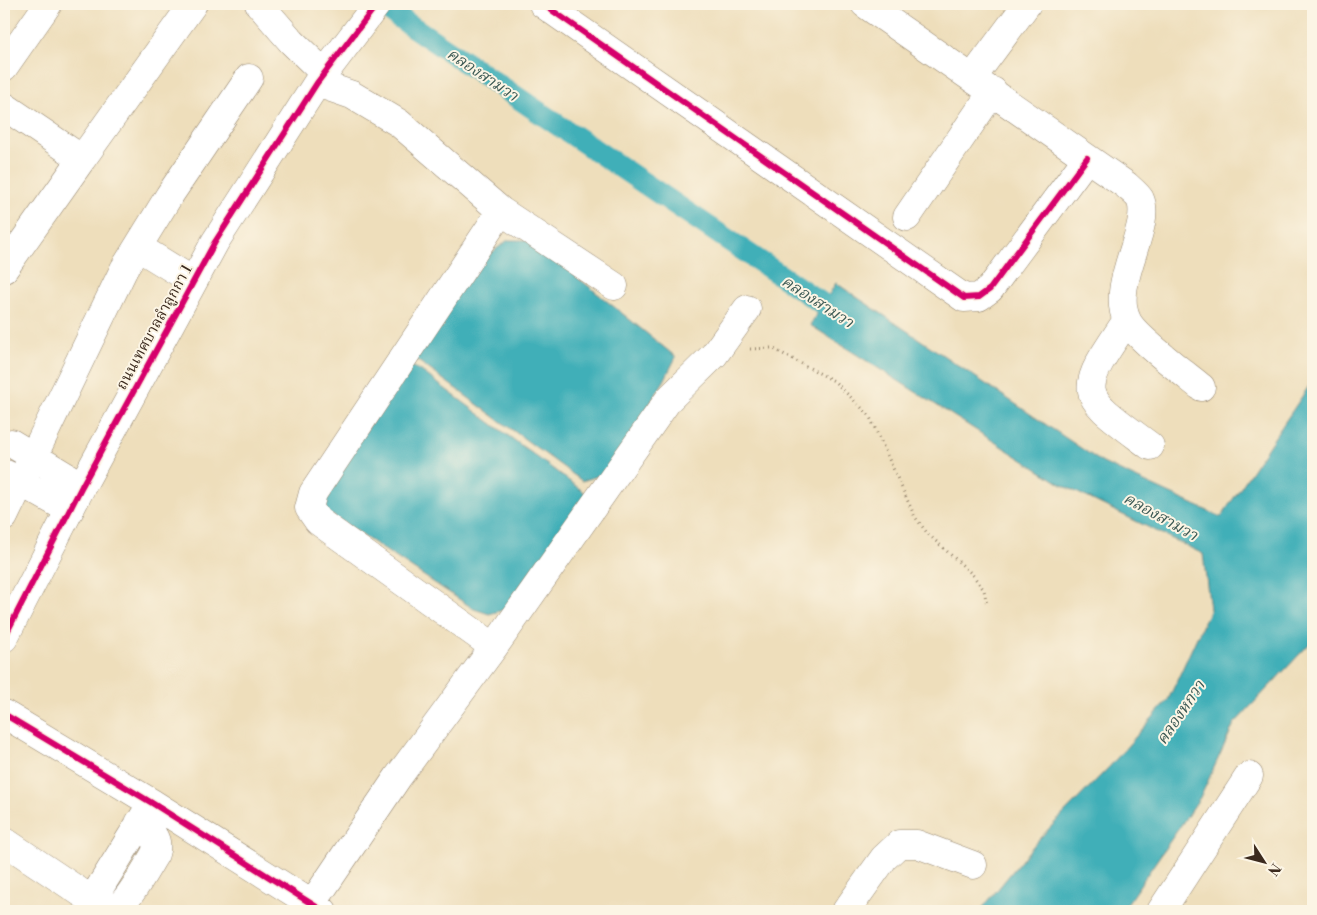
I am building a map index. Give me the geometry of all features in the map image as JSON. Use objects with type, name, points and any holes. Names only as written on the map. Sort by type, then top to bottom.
[{"type":"street","points":[[4,67],[48,4]]},
{"type":"street","points":[[4,269],[193,4]]},
{"type":"street","points":[[259,4],[321,78],[399,123],[501,211],[614,286]]},
{"type":"street","name":"ถนนเทศบาลลำลูกกา 1","points":[[7,624],[215,242],[321,78],[376,4]]},
{"type":"street","points":[[543,4],[964,298],[979,297],[990,289],[1087,158]]},
{"type":"street","points":[[865,4],[983,84],[1126,185],[1140,199],[1142,215],[1125,276],[1123,298],[1126,320],[1141,336],[1201,387]]},
{"type":"street","points":[[907,217],[1027,4]]},
{"type":"street","points":[[4,517],[12,478],[22,450],[124,269],[249,78]]},
{"type":"street","points":[[4,106],[82,159]]},
{"type":"street","points":[[494,647],[318,521],[309,508],[313,494],[501,211]]},
{"type":"street","points":[[138,247],[193,281]]},
{"type":"street","points":[[4,714],[145,813],[318,908],[398,777],[494,647],[669,399],[714,355],[747,309]]},
{"type":"street","points":[[1126,320],[1096,365],[1090,384],[1092,397],[1100,409],[1150,446]]},
{"type":"street","points":[[22,450],[76,498]]},
{"type":"street","points":[[12,478],[76,498]]},
{"type":"street","points":[[1161,911],[1249,776]]},
{"type":"street","points":[[4,841],[92,900],[145,813]]},
{"type":"street","points":[[846,911],[884,858],[899,844],[917,844],[973,865]]},
{"type":"path","points":[[714,355],[772,348],[834,381],[869,415],[915,517],[928,534],[972,574],[984,590],[987,605]]},
{"type":"water","points":[[508,240],[525,240],[550,255],[676,357],[664,381],[607,473],[582,481],[414,358],[473,267]]},
{"type":"water","name":"คลองหกวา","points":[[836,283],[1103,463],[1221,517],[1313,380],[1313,640],[1234,724],[1201,796],[1122,911],[980,911],[1038,840],[1110,766],[1168,700],[1210,609],[1203,554],[1064,486],[810,325]]},
{"type":"water","points":[[411,366],[420,370],[588,495],[518,606],[489,614],[474,609],[315,504]]},
{"type":"waterway","name":"คลองสามวา","points":[[379,4],[848,321]]},
{"type":"cycle path","points":[[4,638],[82,486],[215,242],[317,83],[377,4]]},
{"type":"cycle path","points":[[543,4],[964,298],[979,297],[990,289],[1087,158]]},
{"type":"cycle path","points":[[4,714],[152,803],[323,911]]}]
